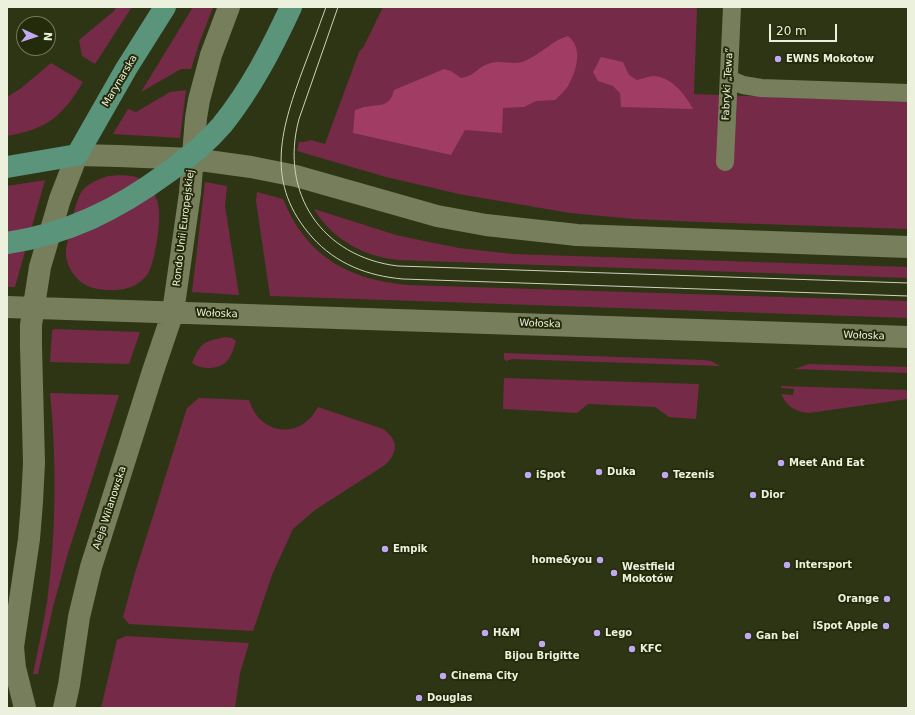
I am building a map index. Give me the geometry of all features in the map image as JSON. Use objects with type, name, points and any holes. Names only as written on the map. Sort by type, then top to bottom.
[{"type":"main road","name":"Marynarska","points":[[77,155],[122,76],[165,7]]},
{"type":"main road","points":[[229,7],[211,55],[199,100],[193,159],[235,164],[279,172],[437,216],[486,225],[577,235],[908,247]]},
{"type":"main road","points":[[7,243],[52,232],[93,218],[142,191],[198,150],[222,125],[258,72],[291,7]]},
{"type":"main road","name":"Rondo Unii Europejskiej","points":[[77,155],[193,159],[188,208],[173,312]]},
{"type":"main road","points":[[7,167],[77,155]]},
{"type":"main road","points":[[25,708],[15,668],[13,647],[29,539],[32,502],[34,426],[30,346],[33,308],[40,267],[48,236],[65,182],[77,155]]},
{"type":"main road","points":[[7,307],[173,312]]},
{"type":"main road","name":"Wołoska","points":[[173,312],[908,337]]},
{"type":"main road","name":"Aleja Wilanowska","points":[[64,708],[81,611],[91,567],[173,312]]},
{"type":"street","name":"Fabryki „Tewa”","points":[[725,162],[732,7]]},
{"type":"street","points":[[729,79],[743,85],[760,88],[908,93]]},
{"type":"shaded area","points":[[116,7],[132,7],[95,64],[82,56],[79,40],[114,11]]},
{"type":"shaded area","points":[[193,7],[213,7],[191,69],[181,69],[141,92]]},
{"type":"shaded area","points":[[383,7],[697,7],[694,94],[908,102],[908,229],[634,219],[570,213],[459,194],[386,177],[297,151],[299,142],[311,140],[325,144],[359,52],[364,46]]},
{"type":"shaded area","points":[[568,36],[576,47],[577,60],[574,74],[567,88],[555,100],[536,101],[524,107],[503,108],[502,133],[465,130],[451,155],[353,133],[355,110],[387,102],[390,100],[394,90],[444,69],[451,71],[461,78],[469,76],[484,66],[493,63],[516,63],[525,61],[557,41]]},
{"type":"shaded area","points":[[601,57],[623,62],[629,75],[637,80],[652,76],[671,82],[682,92],[693,109],[621,107],[620,93],[613,86],[598,81],[593,72]]},
{"type":"shaded area","points":[[51,63],[83,82],[68,104],[52,120],[33,130],[7,136],[7,97],[20,89]]},
{"type":"shaded area","points":[[186,90],[180,138],[113,134],[128,109],[136,112],[170,92]]},
{"type":"shaded area","points":[[120,175],[137,177],[141,179],[154,193],[159,210],[155,252],[153,262],[147,275],[139,283],[130,287],[109,290],[91,287],[81,282],[68,265],[66,255],[73,216],[79,196],[87,186],[108,176]]},
{"type":"shaded area","points":[[45,180],[15,287],[7,287],[7,186]]},
{"type":"shaded area","points":[[205,182],[227,186],[225,206],[239,295],[192,292]]},
{"type":"shaded area","points":[[257,192],[283,199],[304,236],[317,250],[332,262],[348,271],[386,282],[408,285],[908,301],[908,318],[270,296],[256,201]]},
{"type":"shaded area","points":[[314,209],[396,235],[459,248],[513,254],[908,267],[908,278],[398,260],[373,255],[350,245],[330,229]]},
{"type":"shaded area","points":[[54,329],[140,332],[129,364],[50,362],[52,331]]},
{"type":"shaded area","points":[[225,337],[232,338],[236,341],[234,349],[224,364],[205,368],[192,363],[198,351],[204,344],[212,340]]},
{"type":"shaded area","points":[[504,353],[703,360],[711,361],[720,366],[512,359],[506,361],[504,359]]},
{"type":"shaded area","points":[[809,364],[908,367],[908,373],[794,369]]},
{"type":"shaded area","points":[[504,378],[699,384],[696,419],[669,417],[655,407],[588,404],[577,413],[503,409]]},
{"type":"shaded area","points":[[781,386],[908,390],[908,399],[809,413],[792,408],[783,399],[781,394],[793,395],[794,389],[781,388]]},
{"type":"shaded area","points":[[50,393],[119,395],[68,553],[53,607],[38,674],[33,674],[47,602],[54,524],[54,445]]},
{"type":"shaded area","points":[[199,398],[249,400],[254,412],[262,421],[271,427],[281,429],[292,429],[302,425],[311,418],[318,407],[383,429],[388,433],[394,442],[394,451],[385,465],[315,510],[293,529],[272,575],[253,631],[129,624],[123,617],[134,576],[187,408]]},
{"type":"shaded area","points":[[126,636],[249,643],[240,673],[235,708],[101,708],[117,640]]},
{"type":"tram line","points":[[326,7],[294,94],[288,116],[283,137],[281,157],[282,177],[288,197],[297,217],[312,237],[331,255],[353,267],[377,275],[403,279],[908,296]]},
{"type":"tram line","points":[[338,7],[299,119],[294,146],[295,172],[301,196],[312,217],[328,235],[348,250],[371,260],[398,266],[908,283]]},
{"type":"place","name":"EWNS Mokotow","points":[[778,59]]},
{"type":"place","name":"Meet And Eat","points":[[781,463]]},
{"type":"place","name":"Duka","points":[[599,472]]},
{"type":"place","name":"iSpot","points":[[528,475]]},
{"type":"place","name":"Tezenis","points":[[665,475]]},
{"type":"place","name":"Dior","points":[[753,495]]},
{"type":"place","name":"Empik","points":[[385,549]]},
{"type":"place","name":"home&you","points":[[600,560]]},
{"type":"place","name":"Intersport","points":[[787,565]]},
{"type":"place","name":"Westfield Mokotów","points":[[614,573]]},
{"type":"place","name":"Orange","points":[[887,599]]},
{"type":"place","name":"iSpot Apple","points":[[886,626]]},
{"type":"place","name":"H&M","points":[[485,633]]},
{"type":"place","name":"Lego","points":[[597,633]]},
{"type":"place","name":"Gan bei","points":[[748,636]]},
{"type":"place","name":"Bijou Brigitte","points":[[542,644]]},
{"type":"place","name":"KFC","points":[[632,649]]},
{"type":"place","name":"Cinema City","points":[[443,676]]},
{"type":"place","name":"Douglas","points":[[419,698]]}]
